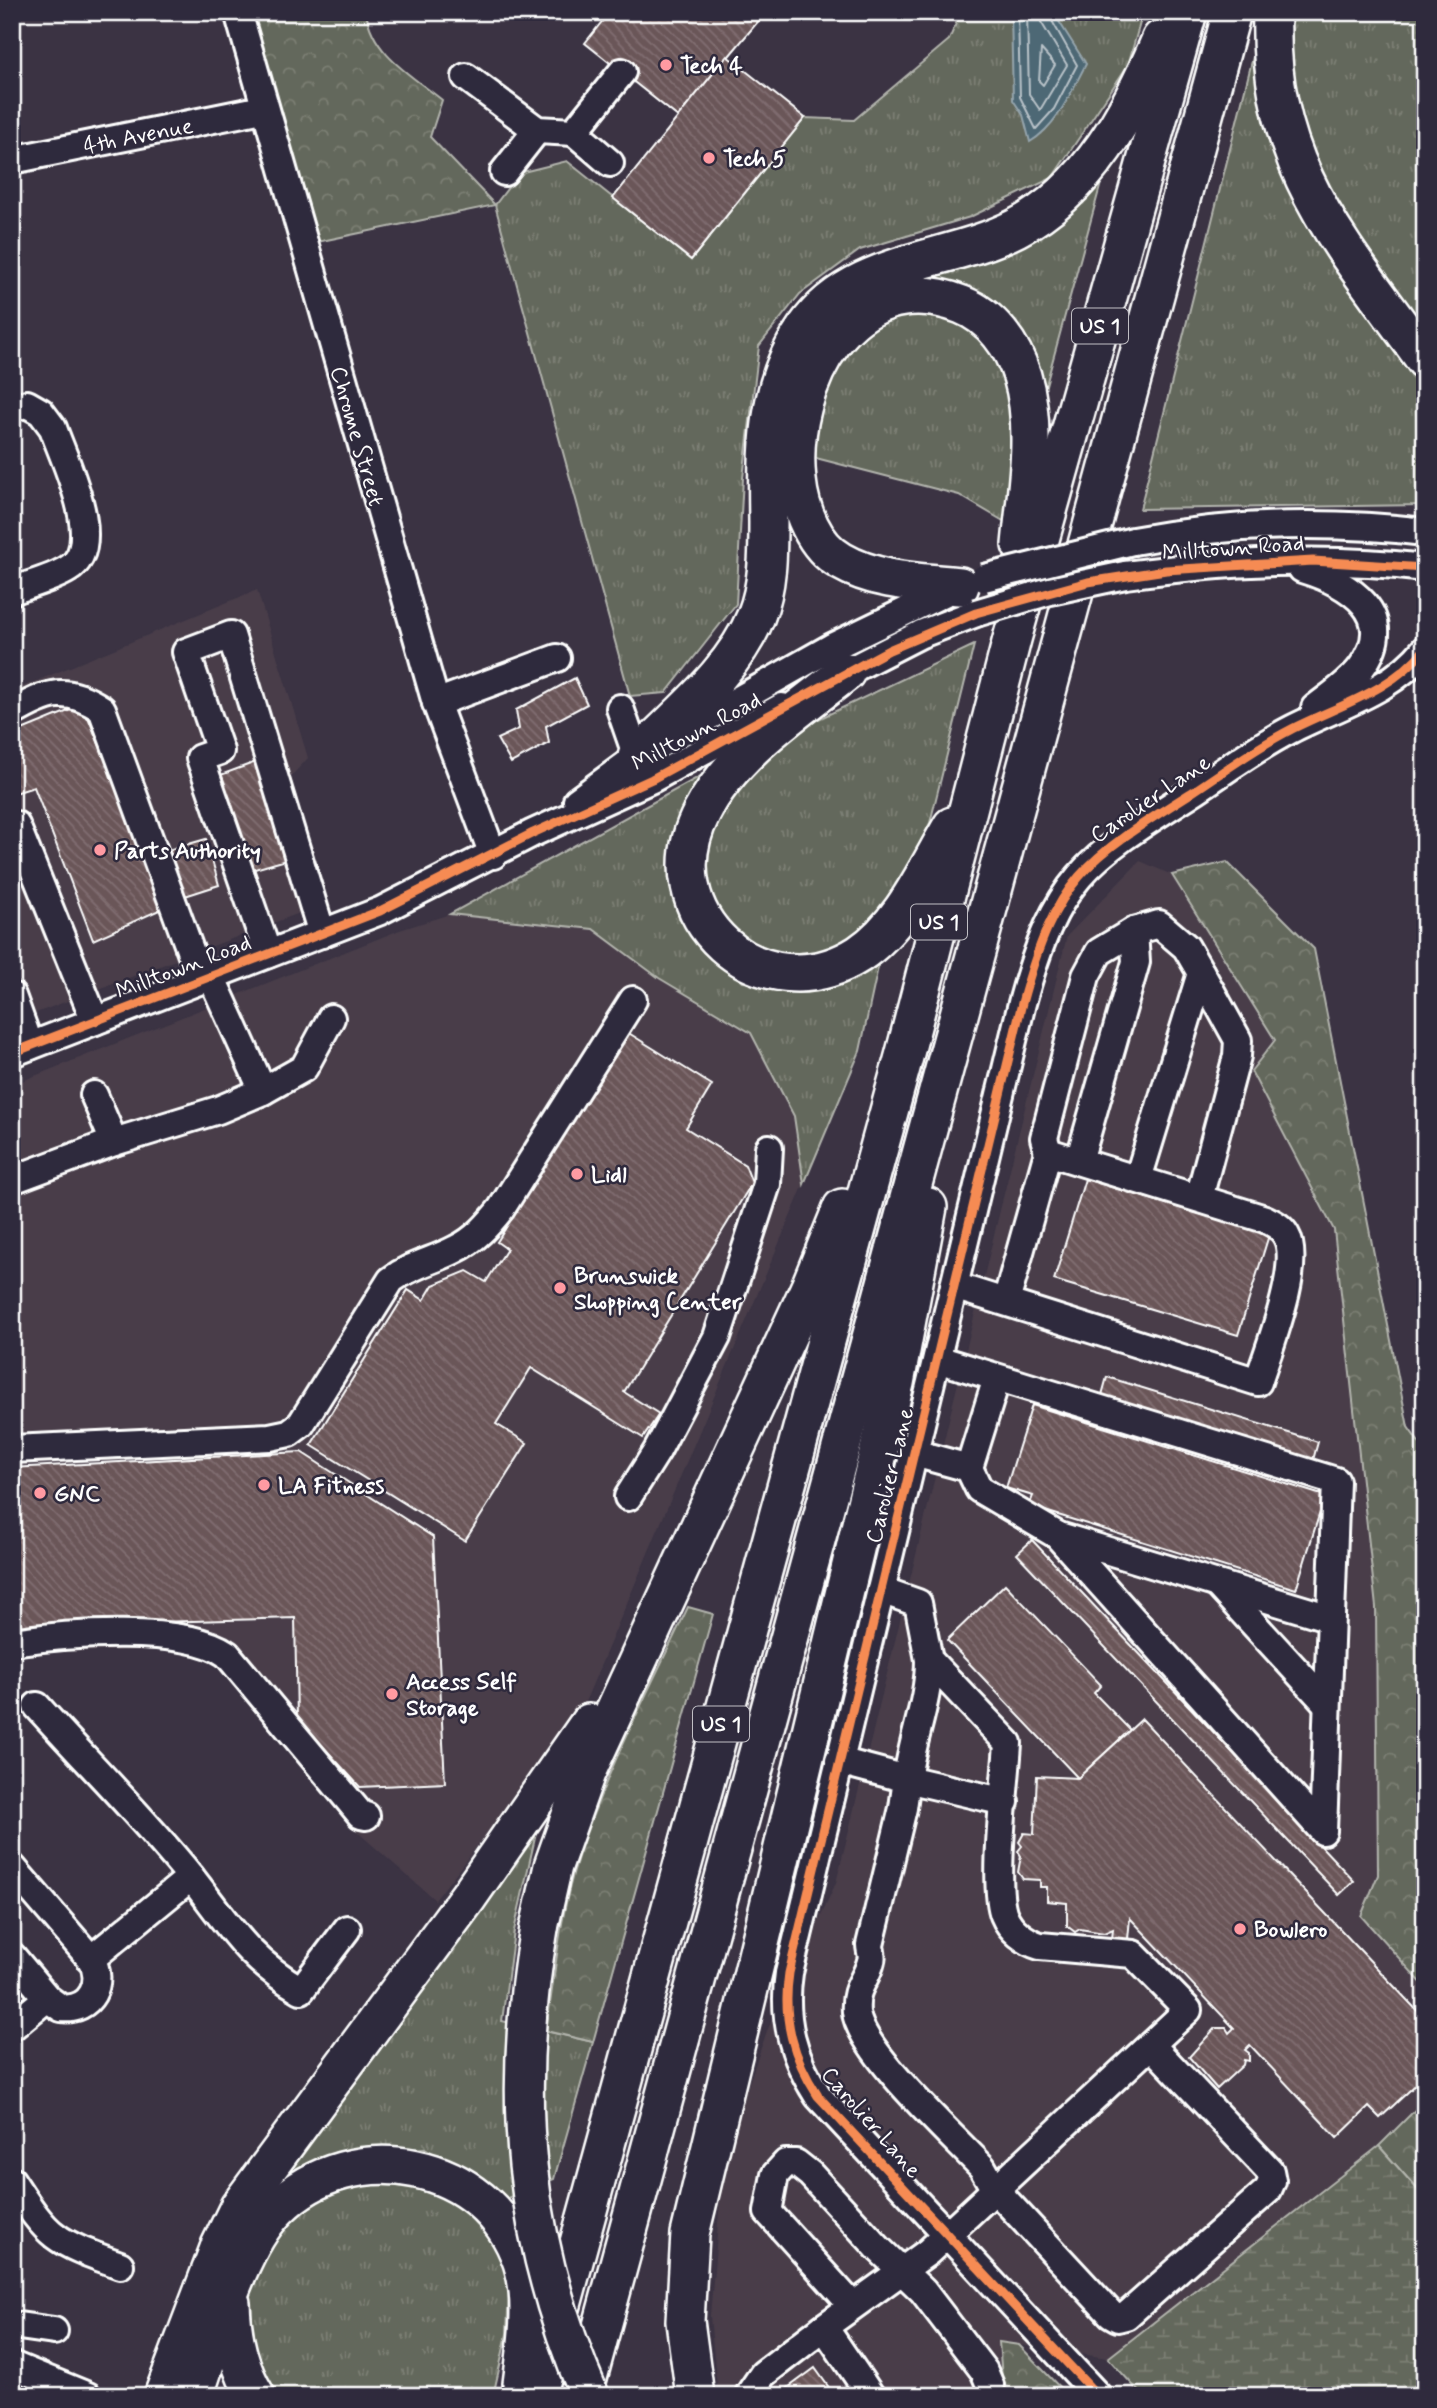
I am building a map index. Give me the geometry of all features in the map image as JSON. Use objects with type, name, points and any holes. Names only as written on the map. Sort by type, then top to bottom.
[{"type":"highway","points":[[637,757],[720,673],[742,644],[757,614],[767,562],[771,419],[779,379],[806,328],[831,300],[863,279],[980,244],[1016,228],[1049,206],[1086,170],[1117,128],[1147,72],[1172,12]]},
{"type":"highway","name":"US 1","points":[[537,2396],[905,1053],[1012,639],[1188,12]]},
{"type":"highway","name":"US 1","points":[[583,2396],[1233,12]]},
{"type":"highway","points":[[1272,12],[1274,67],[1281,113],[1303,181],[1325,220],[1425,360]]},
{"type":"highway","points":[[973,592],[879,577],[838,560],[818,538],[798,491],[796,453],[800,418],[821,360],[849,323],[866,310],[904,297],[936,297],[969,308],[1005,340],[1021,373],[1030,443],[1012,639]]},
{"type":"highway","points":[[846,672],[741,760],[713,793],[695,824],[688,859],[691,895],[705,923],[724,946],[764,969],[795,973],[830,968],[861,953],[896,916],[973,792]]},
{"type":"highway","points":[[695,2396],[685,2321],[690,2234],[895,1383],[978,945]]},
{"type":"highway","points":[[590,2396],[567,2340],[547,2275],[525,2150],[522,2058],[539,1928],[554,1866],[578,1794],[810,1287],[905,1053]]},
{"type":"highway","points":[[163,2396],[216,2256],[239,2207],[526,1817],[660,1613]]},
{"type":"highway","points":[[194,2396],[241,2264],[256,2234],[277,2209],[303,2187],[332,2172],[360,2165],[397,2164],[435,2174],[458,2185],[481,2202],[500,2222],[516,2248],[524,2271],[530,2306],[521,2396]]},
{"type":"highway","points":[[230,2297],[233,2336],[241,2365],[256,2396]]},
{"type":"street","name":"Chrome Street","points":[[238,12],[436,703],[493,855]]},
{"type":"street","points":[[574,132],[622,72]]},
{"type":"street","points":[[466,77],[537,130],[574,132],[610,163]]},
{"type":"street","name":"4th Avenue","points":[[12,160],[264,109]]},
{"type":"street","points":[[504,172],[537,130]]},
{"type":"street","points":[[12,407],[27,404],[46,417],[53,428],[86,523],[80,558],[69,569],[12,591]]},
{"type":"street","name":"Milltown Road","points":[[533,833],[637,757],[832,647],[973,592],[1133,541],[1205,528],[1250,524],[1334,524],[1425,532]]},
{"type":"street","name":"Milltown Road","points":[[21,1050],[380,911],[533,833],[652,779],[846,672],[921,635],[973,592],[1050,591],[1125,575],[1277,562],[1350,562],[1425,568]]},
{"type":"street","points":[[1277,562],[1343,584],[1360,598],[1373,623],[1372,647],[1360,668],[1288,731]]},
{"type":"street","points":[[268,954],[201,758],[219,751],[186,652],[232,635],[322,933]]},
{"type":"street","name":"Carolier Lane","points":[[1098,2396],[818,2096],[801,2068],[789,2030],[786,1992],[789,1973],[1034,959],[1058,904],[1081,872],[1115,841],[1288,731],[1363,697],[1407,668],[1425,649]]},
{"type":"street","points":[[436,703],[557,659]]},
{"type":"street","points":[[12,713],[35,699],[61,694],[80,694],[102,709],[206,978],[264,1091]]},
{"type":"street","points":[[620,708],[637,757]]},
{"type":"street","points":[[12,825],[16,825],[95,1021]]},
{"type":"street","points":[[1006,1302],[1048,1152],[1044,1138],[1086,976],[1099,952],[1133,931],[1159,925],[1186,947],[1238,1040],[1237,1056],[1199,1198]]},
{"type":"street","points":[[1079,1161],[1136,962],[1133,931]]},
{"type":"street","points":[[1138,1179],[1201,973]]},
{"type":"street","points":[[12,996],[21,1050]]},
{"type":"street","points":[[12,1449],[270,1437],[289,1433],[302,1424],[391,1280],[405,1269],[454,1251],[479,1235],[501,1209],[633,1000]]},
{"type":"street","points":[[12,1180],[114,1142],[218,1110],[264,1091],[304,1069],[331,1018]]},
{"type":"street","points":[[94,1095],[114,1142]]},
{"type":"street","points":[[628,1497],[657,1451],[717,1337],[767,1184],[769,1148]]},
{"type":"street","points":[[954,1286],[1258,1382],[1288,1280],[1290,1257],[1287,1236],[1277,1224],[1048,1152]]},
{"type":"street","points":[[937,1359],[1336,1481],[1322,1831],[1057,1535]]},
{"type":"street","points":[[998,1378],[969,1468],[979,1489],[1057,1535],[1330,1618]]},
{"type":"street","points":[[914,1453],[969,1468]]},
{"type":"street","points":[[1216,1583],[1327,1704]]},
{"type":"street","points":[[881,1590],[918,1603],[929,1660],[929,1685],[911,1751],[903,1808],[870,1945],[872,1959],[857,1990],[858,2023],[871,2046],[982,2167],[994,2188],[1111,2314],[1118,2318],[1126,2316],[1268,2190],[1272,2181],[1270,2171],[1151,2045]]},
{"type":"street","points":[[12,1642],[43,1638],[173,1635],[212,1644],[227,1654],[361,1815],[366,1815]]},
{"type":"street","points":[[748,2396],[763,2374],[946,2234],[1188,2010],[1142,1960],[1133,1954],[1040,1946],[1027,1940],[1007,1922],[1000,1892],[1007,1743],[929,1660]]},
{"type":"street","points":[[37,1706],[191,1877],[237,1939],[272,1973],[301,1990],[347,1928]]},
{"type":"street","points":[[839,1761],[1005,1802]]},
{"type":"street","points":[[12,1867],[91,1959],[96,1968],[97,1985],[87,2001],[69,2010],[53,2005],[12,1956]]},
{"type":"street","points":[[91,1959],[191,1877]]},
{"type":"street","points":[[12,2027],[47,1998]]},
{"type":"street","points":[[852,2305],[770,2217],[768,2202],[775,2175],[786,2162],[796,2163],[810,2174],[880,2250],[923,2291],[984,2371],[990,2385],[988,2396]]},
{"type":"street","points":[[12,2181],[41,2225],[54,2237],[68,2246],[120,2265]]},
{"type":"street","points":[[12,2325],[54,2330]]},
{"type":"street","points":[[814,2335],[871,2396]]},
{"type":"street","points":[[12,2365],[88,2396]]},
{"type":"shaded area","points":[[257,590],[308,758],[281,787],[326,903],[12,1022],[12,691]]},
{"type":"shaded area","points":[[1140,861],[1172,875],[1275,1040],[1251,1071],[1334,1230],[1376,1607],[1378,1875],[1361,1916],[1425,1987],[1425,2100],[1379,2146],[1108,2358],[1000,2342],[1002,2378],[993,2396],[718,2396],[710,2316],[724,2155],[767,2031],[836,1883],[1067,936]]},
{"type":"shaded area","points":[[450,914],[593,929],[659,978],[751,1033],[794,1116],[804,1184],[580,1714],[435,1900],[353,1828],[218,1665],[206,1657],[172,1650],[44,1652],[12,1657],[12,1085],[400,930]]},
{"type":"green space","points":[[249,12],[366,12],[376,40],[385,52],[442,100],[430,137],[495,205],[312,243]]},
{"type":"green space","points":[[961,12],[1143,12],[1128,65],[1052,178],[970,217],[860,250],[800,294],[759,346],[743,478],[736,604],[666,693],[630,696],[495,205],[519,173],[567,161],[691,260],[805,118],[854,120],[949,40]]},
{"type":"green space","points":[[1284,12],[1425,12],[1425,336],[1305,159]]},
{"type":"green space","points":[[1257,41],[1270,138],[1309,223],[1425,385],[1425,505],[1140,509]]},
{"type":"green space","points":[[1104,172],[1043,396],[1014,329],[973,289],[905,281]]},
{"type":"green space","points":[[898,313],[948,316],[986,337],[1009,381],[1017,446],[1005,522],[959,495],[808,456],[819,389],[851,338]]},
{"type":"green space","points":[[974,645],[930,823],[889,906],[839,952],[778,959],[731,932],[707,900],[704,850],[741,779],[808,724]]},
{"type":"green space","points":[[717,767],[670,845],[679,918],[743,982],[828,987],[880,958],[860,1051],[804,1184],[794,1116],[751,1033],[659,978],[593,929],[450,914]]},
{"type":"green space","points":[[1227,862],[1314,949],[1408,1427],[1425,1451],[1425,1987],[1361,1916],[1378,1875],[1376,1607],[1334,1230],[1251,1071],[1275,1040],[1172,875]]},
{"type":"green space","points":[[688,1607],[713,1614],[593,2042],[546,2031],[562,1922],[578,1857],[615,1761]]},
{"type":"green space","points":[[537,1829],[514,1931],[502,2021],[593,2042],[554,2179],[505,2199],[425,2148],[336,2152],[263,2186]]},
{"type":"green space","points":[[1425,2100],[1425,2198],[1379,2146]]},
{"type":"green space","points":[[1379,2146],[1425,2198],[1425,2376],[1405,2396],[1143,2396],[1108,2358]]},
{"type":"green space","points":[[384,2176],[451,2197],[502,2252],[509,2287],[507,2334],[493,2396],[270,2396],[252,2361],[245,2298],[254,2269],[298,2205]]},
{"type":"green space","points":[[999,2342],[1019,2345],[1068,2396],[993,2396],[1002,2378]]},
{"type":"water","points":[[1011,12],[1053,12],[1086,64],[1056,117],[1030,142],[1023,115],[1013,100]]},
{"type":"building","name":"Tech 4","points":[[596,12],[766,12],[678,117],[585,43],[604,19]]},
{"type":"building","name":"Tech 5","points":[[727,56],[805,118],[691,260],[613,198]]},
{"type":"building","points":[[575,678],[587,704],[546,726],[549,743],[511,763],[497,739],[519,729],[516,710]]},
{"type":"building","name":"Parts Authority","points":[[83,705],[166,907],[93,940],[34,787],[12,794],[12,734]]},
{"type":"building","points":[[256,762],[265,769],[293,858],[244,872],[215,777]]},
{"type":"building","points":[[206,839],[219,885],[182,897],[168,850]]},
{"type":"building","name":"Brunswick Shopping Center","points":[[627,1032],[712,1085],[686,1128],[745,1165],[752,1183],[624,1392],[659,1414],[643,1438],[531,1368],[496,1424],[527,1443],[465,1541],[311,1445],[408,1290],[424,1300],[433,1285],[467,1271],[486,1282],[507,1249],[497,1242]]},
{"type":"building","points":[[1085,1179],[1269,1235],[1238,1335],[1054,1280]]},
{"type":"building","points":[[1107,1377],[1318,1442],[1313,1460],[1102,1395]]},
{"type":"building","points":[[1032,1405],[1325,1496],[1296,1589],[1029,1506],[1033,1496],[1006,1488]]},
{"type":"building","points":[[301,1452],[433,1537],[445,1783],[360,1787],[297,1718],[295,1618],[12,1626],[12,1468]]},
{"type":"building","points":[[1032,1540],[1354,1881],[1339,1895],[1017,1554]]},
{"type":"building","points":[[1005,1584],[1101,1685],[1094,1693],[1130,1730],[1078,1778],[947,1640]]},
{"type":"building","name":"Bowlero","points":[[1142,1719],[1425,2019],[1425,2076],[1380,2118],[1369,2107],[1337,2138],[1250,2045],[1245,2050],[1249,2053],[1249,2061],[1244,2060],[1243,2065],[1217,2089],[1189,2057],[1215,2028],[1226,2028],[1229,2033],[1234,2028],[1130,1918],[1128,1939],[1112,1939],[1113,1929],[1104,1933],[1080,1929],[1075,1932],[1067,1926],[1067,1903],[1047,1901],[1047,1887],[1040,1887],[1040,1880],[1023,1879],[1018,1872],[1021,1856],[1018,1851],[1022,1846],[1019,1842],[1024,1833],[1034,1834],[1037,1776],[1078,1778]]},
{"type":"building","points":[[815,2368],[835,2396],[777,2396]]},
{"type":"cycle path","points":[[12,1053],[380,911],[533,833],[652,779],[889,650],[976,613],[1088,582],[1166,570],[1313,561],[1425,568]]},
{"type":"cycle path","points":[[1098,2396],[818,2096],[802,2067],[792,2038],[787,2006],[789,1973],[1022,1003],[1048,927],[1062,899],[1079,876],[1125,836],[1277,737],[1379,687],[1411,664],[1425,649]]},
{"type":"place","name":"Tech 4","points":[[666,65]]},
{"type":"place","name":"Tech 5","points":[[709,158]]},
{"type":"place","name":"Parts Authority","points":[[100,850]]},
{"type":"place","name":"Lidl","points":[[577,1174]]},
{"type":"place","name":"Brunswick Shopping Center","points":[[560,1288]]},
{"type":"place","name":"LA Fitness","points":[[264,1485]]},
{"type":"place","name":"GNC","points":[[40,1493]]},
{"type":"place","name":"Access Self Storage","points":[[392,1694]]},
{"type":"place","name":"Bowlero","points":[[1240,1929]]}]
